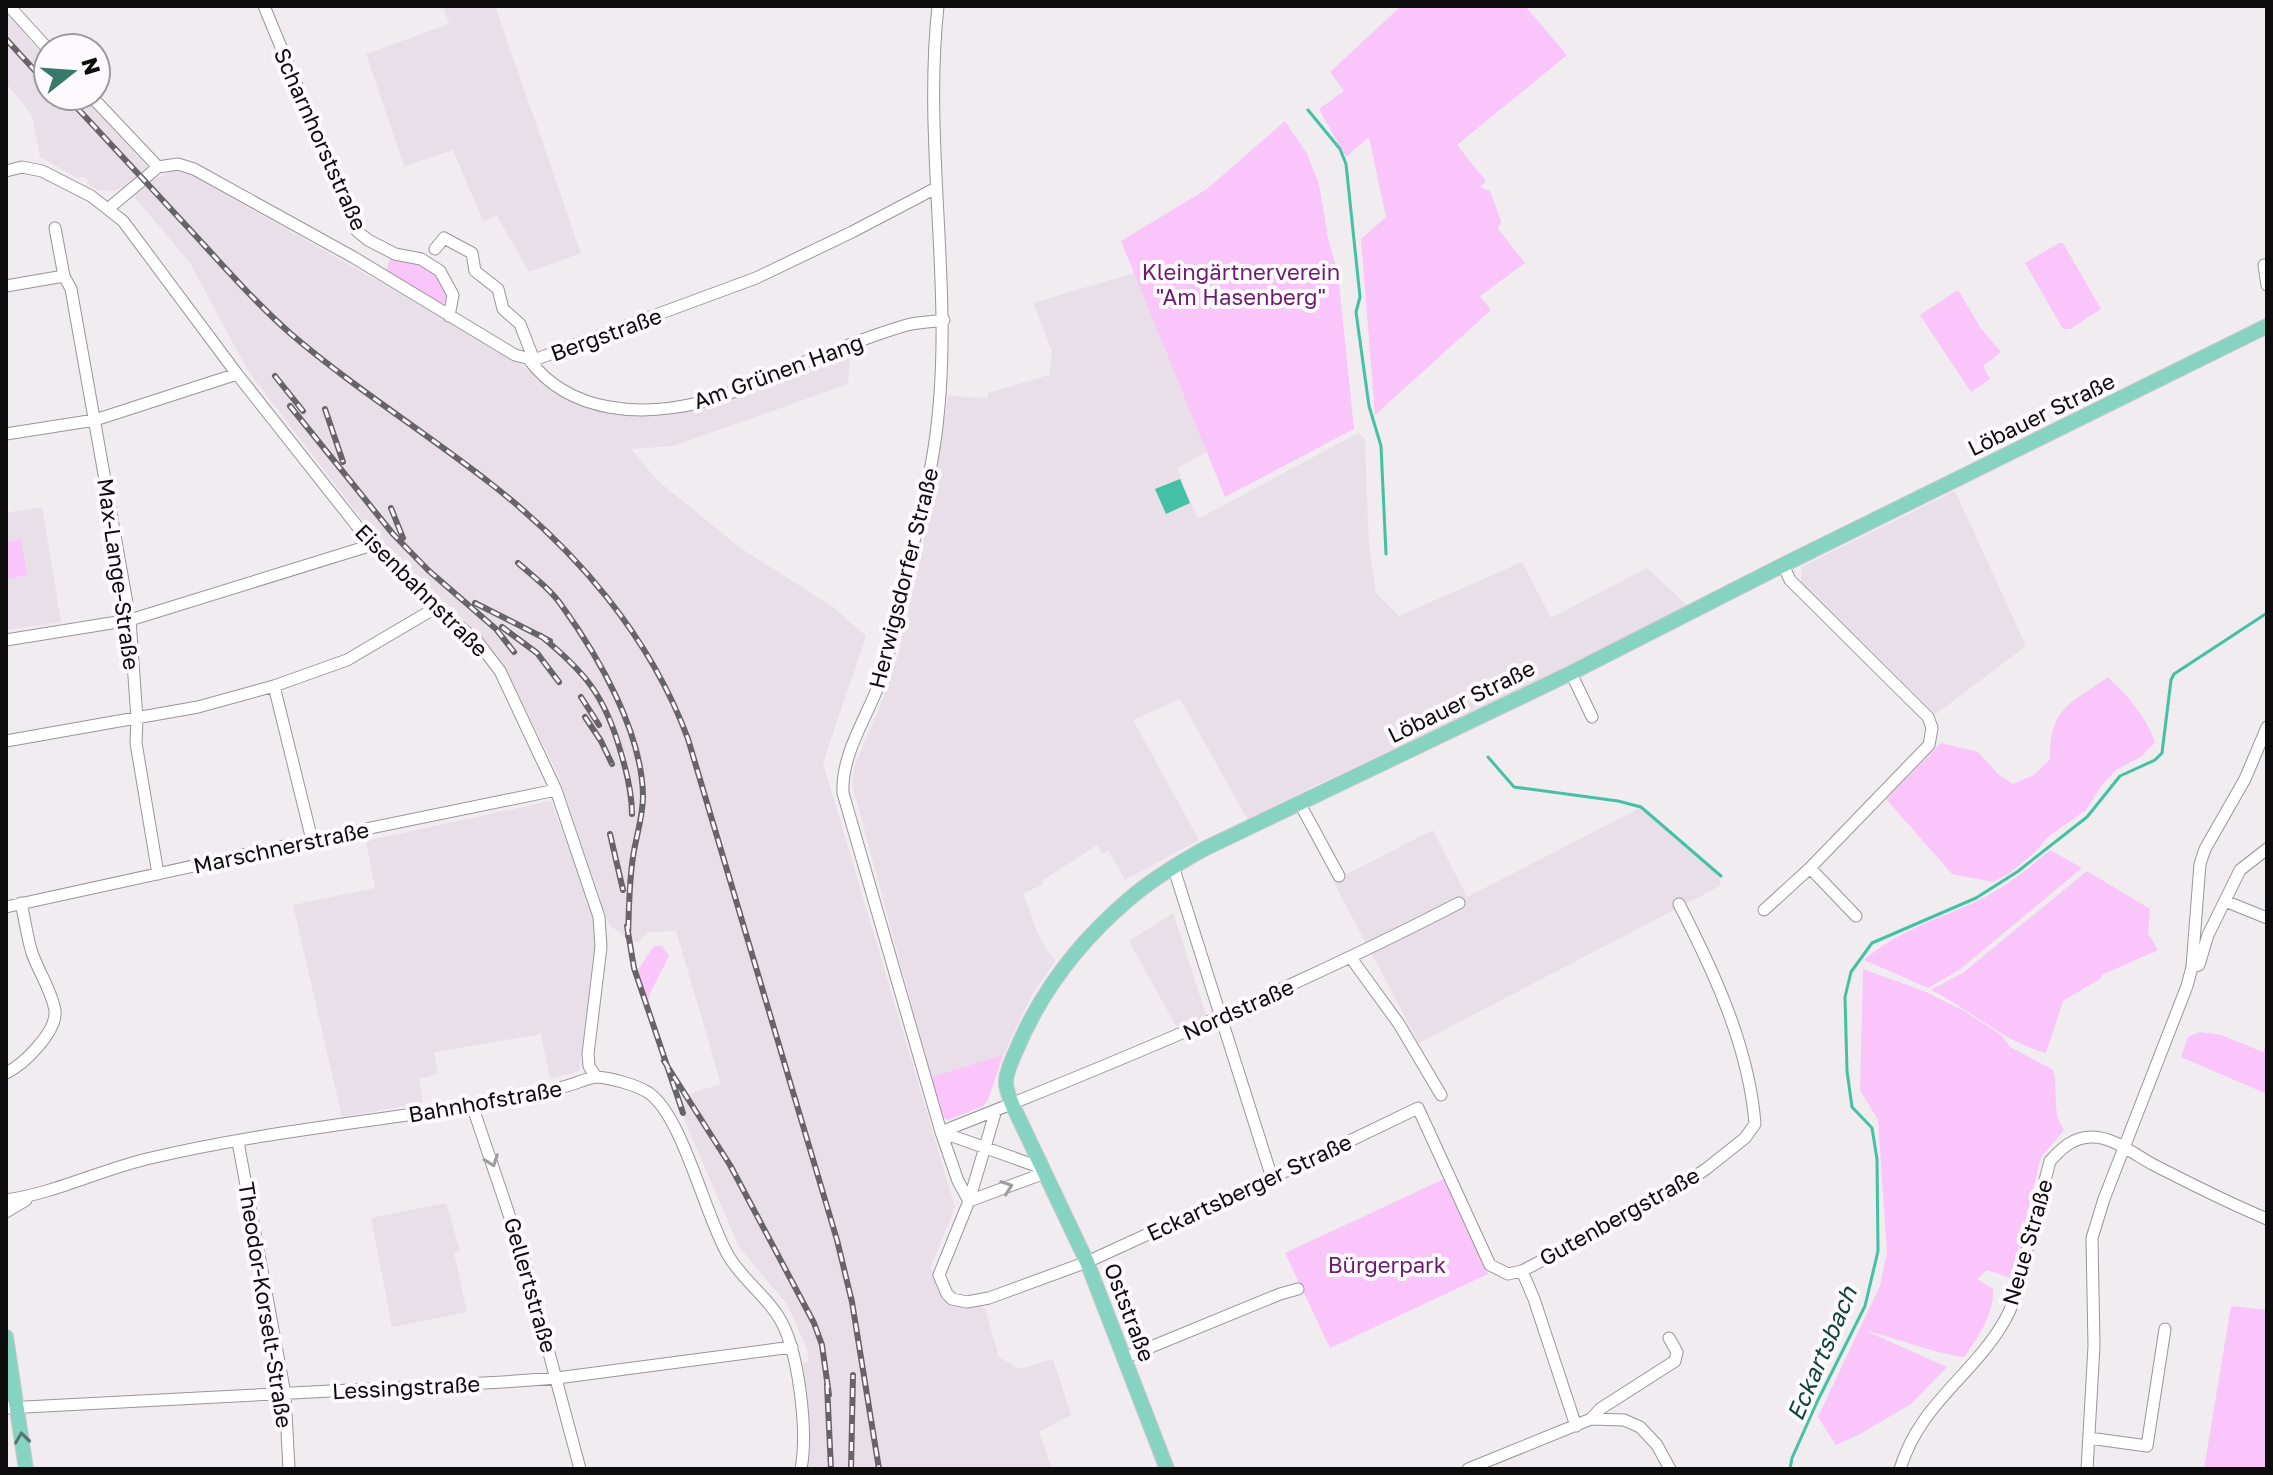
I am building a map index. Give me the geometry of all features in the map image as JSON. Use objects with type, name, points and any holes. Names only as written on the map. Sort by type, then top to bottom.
[{"type":"main road","name":"Löbauer Straße","points":[[1012,1104],[1005,1082],[1009,1068],[1027,1026],[1055,980],[1101,925],[1173,866],[1571,673],[2267,326]]},
{"type":"main road","name":"Oststraße","points":[[1012,1104],[1087,1262],[1167,1469]]},
{"type":"main road","points":[[6,1337],[12,1408],[26,1469]]},
{"type":"street","points":[[9,6],[33,32]]},
{"type":"street","name":"Scharnhorststraße","points":[[264,6],[357,231],[395,254],[421,259],[440,271],[453,295],[449,316]]},
{"type":"street","name":"Herwigsdorfer Straße","points":[[938,6],[933,84],[944,320],[942,389],[921,513],[883,672],[846,763],[842,782],[845,804],[941,1132],[958,1181],[969,1201]]},
{"type":"street","points":[[106,112],[158,167],[109,208]]},
{"type":"street","name":"Bergstraße","points":[[158,167],[178,164],[194,169],[353,257],[515,355],[532,360],[756,278],[936,188]]},
{"type":"street","name":"Eisenbahnstraße","points":[[6,171],[22,167],[42,171],[109,208],[123,221],[237,374],[372,545],[477,641],[500,671],[556,790],[594,903],[601,933],[588,1054],[589,1066],[596,1077]]},
{"type":"street","name":"Max-Lange-Straße","points":[[55,228],[64,276],[71,289],[130,620],[136,743],[158,874]]},
{"type":"street","points":[[435,249],[444,238],[472,253],[475,271],[498,289],[503,309],[520,324],[532,360]]},
{"type":"street","points":[[2264,265],[2267,285]]},
{"type":"street","points":[[6,286],[64,276]]},
{"type":"street","name":"Am Grünen Hang","points":[[532,360],[540,374],[579,399],[618,410],[653,411],[706,402],[851,344],[910,324],[944,320]]},
{"type":"street","points":[[6,434],[95,420],[237,374]]},
{"type":"street","points":[[6,640],[130,620],[372,545]]},
{"type":"street","points":[[1764,910],[1810,868],[1933,738],[1928,717],[1790,580],[1783,565]]},
{"type":"street","points":[[6,741],[198,707],[274,686],[347,660],[437,607]]},
{"type":"street","points":[[1571,673],[1592,717]]},
{"type":"street","points":[[274,686],[312,840]]},
{"type":"street","points":[[2087,1469],[2094,1346],[2092,1238],[2187,986],[2192,967],[2203,857],[2245,779],[2267,727]]},
{"type":"street","name":"Marschnerstraße","points":[[6,907],[556,790]]},
{"type":"street","points":[[1300,804],[1339,876]]},
{"type":"street","points":[[2192,967],[2203,960],[2208,935],[2240,870],[2267,849]]},
{"type":"street","points":[[1173,866],[1272,1178]]},
{"type":"street","points":[[1810,868],[1856,916]]},
{"type":"street","points":[[2225,901],[2267,918]]},
{"type":"street","points":[[6,1073],[17,1068],[42,1041],[53,1024],[55,1011],[32,951],[21,903]]},
{"type":"street","name":"Nordstraße","points":[[1012,1104],[1221,1018],[1351,958],[1459,903]]},
{"type":"street","name":"Gutenbergstraße","points":[[1522,1271],[1669,1194],[1745,1138],[1755,1124],[1748,1073],[1734,1027],[1704,952],[1679,904]]},
{"type":"street","points":[[1351,958],[1399,1024],[1441,1095]]},
{"type":"street","name":"Bahnhofstraße","points":[[6,1200],[31,1196],[105,1169],[238,1142],[472,1105],[558,1089],[596,1077],[635,1085],[661,1104],[676,1130],[726,1252],[786,1329],[792,1347],[802,1424],[801,1469]]},
{"type":"street","points":[[941,1132],[1012,1104]]},
{"type":"street","name":"Gellertstraße","points":[[472,1105],[512,1217],[580,1469]]},
{"type":"street","name":"Eckartsberger Straße","points":[[969,1201],[939,1275],[952,1299],[967,1302],[989,1298],[1087,1262],[1418,1108],[1490,1265],[1508,1274],[1522,1271]]},
{"type":"street","points":[[969,1201],[996,1110]]},
{"type":"street","points":[[941,1132],[1044,1171]]},
{"type":"street","name":"Neue Straße","points":[[1900,1469],[1906,1448],[1925,1416],[1991,1342],[2006,1318],[2016,1293],[2050,1161],[2063,1146],[2077,1139],[2108,1139],[2267,1219]]},
{"type":"street","name":"Theodor-Korselt-Straße","points":[[238,1142],[285,1394],[289,1469]]},
{"type":"street","points":[[969,1201],[1044,1171]]},
{"type":"street","name":"Bahnhofstraße","points":[[6,1212],[31,1196]]},
{"type":"street","points":[[1522,1271],[1576,1426]]},
{"type":"street","points":[[1124,1358],[1298,1289]]},
{"type":"street","points":[[2089,1438],[2147,1446],[2165,1329]]},
{"type":"street","points":[[1468,1469],[1591,1419],[1612,1400],[1675,1361],[1677,1352],[1669,1338]]},
{"type":"street","name":"Lessingstraße","points":[[12,1408],[557,1378],[792,1347]]},
{"type":"street","points":[[1591,1419],[1624,1420],[1640,1427],[1657,1445],[1670,1469]]},
{"type":"shaded area","points":[[443,6],[495,6],[581,253],[529,272],[497,216],[483,221],[453,150],[404,166],[366,54],[449,24]]},
{"type":"shaded area","points":[[6,10],[32,42],[32,112],[97,112],[149,169],[127,188],[98,190],[81,176],[79,179],[40,157],[32,115],[6,83]]},
{"type":"shaded area","points":[[173,170],[191,175],[392,289],[518,363],[574,402],[617,415],[652,415],[707,405],[851,343],[848,384],[673,446],[631,449],[657,480],[739,547],[833,607],[866,636],[823,763],[955,1207],[930,1268],[958,1294],[985,1309],[999,1357],[1019,1369],[1053,1359],[1071,1415],[1039,1432],[1052,1469],[807,1469],[810,1431],[803,1363],[809,1362],[807,1349],[787,1304],[739,1247],[675,1098],[721,1084],[676,931],[648,932],[638,942],[633,942],[609,925],[558,774],[500,659],[477,631],[373,534],[248,371],[190,263],[133,195],[154,176],[160,177]]},
{"type":"shaded area","points":[[1134,273],[1207,452],[1177,468],[1198,519],[1358,433],[1365,439],[1369,547],[1376,593],[1399,616],[1522,562],[1551,618],[1647,568],[1689,607],[1248,820],[1180,699],[1133,720],[1199,840],[1125,880],[1109,851],[1102,854],[1097,845],[1042,881],[1043,885],[1023,893],[1038,934],[1056,960],[1032,995],[1003,1055],[931,1077],[852,784],[855,765],[899,652],[932,505],[948,396],[988,398],[988,393],[1049,375],[1052,351],[1033,303]]},
{"type":"shaded area","points":[[1180,479],[1190,503],[1166,514],[1155,489]]},
{"type":"shaded area","points":[[1955,491],[2026,646],[1936,714],[1801,583],[1801,567]]},
{"type":"shaded area","points":[[42,507],[61,622],[6,630],[6,513]]},
{"type":"shaded area","points":[[551,801],[593,914],[596,934],[579,1071],[550,1079],[541,1034],[434,1052],[438,1074],[419,1079],[423,1103],[342,1117],[293,905],[375,888],[366,841]]},
{"type":"shaded area","points":[[1640,808],[1720,876],[1720,886],[1419,1043],[1333,881],[1433,830],[1467,897]]},
{"type":"shaded area","points":[[1173,913],[1206,1015],[1176,1026],[1129,941]]},
{"type":"shaded area","points":[[446,1203],[460,1251],[454,1253],[467,1312],[392,1327],[371,1218]]},
{"type":"green space","points":[[1401,6],[1525,6],[1567,55],[1457,145],[1486,181],[1480,187],[1490,191],[1501,221],[1498,229],[1525,263],[1480,296],[1491,310],[1375,415],[1361,239],[1386,217],[1369,137],[1346,157],[1319,109],[1344,91],[1330,72]]},
{"type":"green space","name":"Kleingärtnerverein \"Am Hasenberg\"","points":[[1285,121],[1307,154],[1319,184],[1328,238],[1338,273],[1354,429],[1225,497],[1121,241],[1207,189]]},
{"type":"green space","points":[[2063,243],[2101,309],[2070,329],[2063,329],[2025,263]]},
{"type":"green space","points":[[391,256],[428,268],[440,280],[447,302],[441,304],[386,271]]},
{"type":"green space","points":[[1958,290],[1980,327],[2001,352],[1983,366],[1990,379],[1971,392],[1920,315]]},
{"type":"green space","points":[[21,540],[27,575],[6,579],[6,542]]},
{"type":"green space","points":[[2108,677],[2135,706],[2155,742],[2142,756],[2116,770],[2086,810],[2048,837],[2010,873],[1993,882],[1952,874],[1886,799],[1941,743],[1978,752],[1999,775],[2013,784],[2034,775],[2050,759],[2054,728],[2064,709]]},
{"type":"green space","points":[[2050,850],[2082,868],[1959,970],[1928,988],[1864,960],[1903,934],[1994,892]]},
{"type":"green space","points":[[2087,871],[2150,909],[2148,933],[2158,950],[2102,975],[2063,1001],[2046,1053],[2001,1033],[1931,990],[1964,972]]},
{"type":"green space","points":[[654,946],[662,946],[669,956],[650,993],[648,1004],[638,970]]},
{"type":"green space","points":[[1863,969],[1926,992],[1964,1011],[2001,1035],[2010,1047],[2053,1070],[2056,1109],[2064,1130],[2041,1157],[2011,1278],[1987,1270],[1977,1279],[1993,1289],[1993,1298],[1984,1325],[1964,1357],[1866,1331],[1947,1367],[1911,1404],[1836,1445],[1818,1417],[1880,1286],[1887,1253],[1878,1120],[1860,1090]]},
{"type":"green space","points":[[2200,1032],[2221,1035],[2263,1052],[2267,1045],[2267,1094],[2181,1057],[2188,1037]]},
{"type":"green space","points":[[1003,1055],[988,1100],[983,1106],[948,1120],[941,1116],[931,1077]]},
{"type":"green space","name":"Bürgerpark","points":[[1444,1179],[1488,1274],[1330,1348],[1285,1253]]},
{"type":"green space","points":[[2231,1306],[2267,1310],[2267,1469],[2204,1469]]},
{"type":"waterway","points":[[1308,110],[1340,149],[1346,164],[1360,297],[1356,312],[1369,406],[1381,446],[1386,554]]},
{"type":"waterway","name":"Eckartsbach","points":[[1790,1469],[1817,1402],[1865,1306],[1878,1251],[1877,1159],[1872,1128],[1852,1107],[1847,1071],[1845,997],[1851,972],[1872,943],[1976,898],[2017,872],[2087,817],[2120,776],[2155,760],[2162,753],[2174,674],[2267,613]]},
{"type":"waterway","points":[[1488,757],[1514,787],[1641,807],[1721,876]]},
{"type":"railway","points":[[6,39],[32,67]]},
{"type":"railway","points":[[81,112],[241,285],[291,334],[490,483],[552,537],[607,598],[653,665],[688,739],[837,1240],[852,1302],[879,1469]]},
{"type":"railway","points":[[275,376],[303,411]]},
{"type":"railway","points":[[290,406],[393,534],[428,570],[496,629],[514,652]]},
{"type":"railway","points":[[325,409],[343,462]]},
{"type":"railway","points":[[391,508],[403,538]]},
{"type":"railway","points":[[518,563],[558,600],[576,626],[616,696],[635,746],[643,796],[632,867],[628,936]]},
{"type":"railway","points":[[475,603],[550,641]]},
{"type":"railway","points":[[502,627],[537,653],[559,682]]},
{"type":"railway","points":[[541,636],[582,674],[601,701],[623,761],[632,814]]},
{"type":"railway","points":[[581,697],[599,725]]},
{"type":"railway","points":[[585,717],[612,764]]},
{"type":"railway","points":[[610,834],[623,890]]},
{"type":"railway","points":[[627,926],[634,968],[683,1113]]},
{"type":"railway","points":[[664,1061],[730,1165],[814,1323],[822,1345],[829,1395]]},
{"type":"railway","points":[[851,1469],[853,1375]]},
{"type":"railway","points":[[827,1385],[831,1469]]}]
